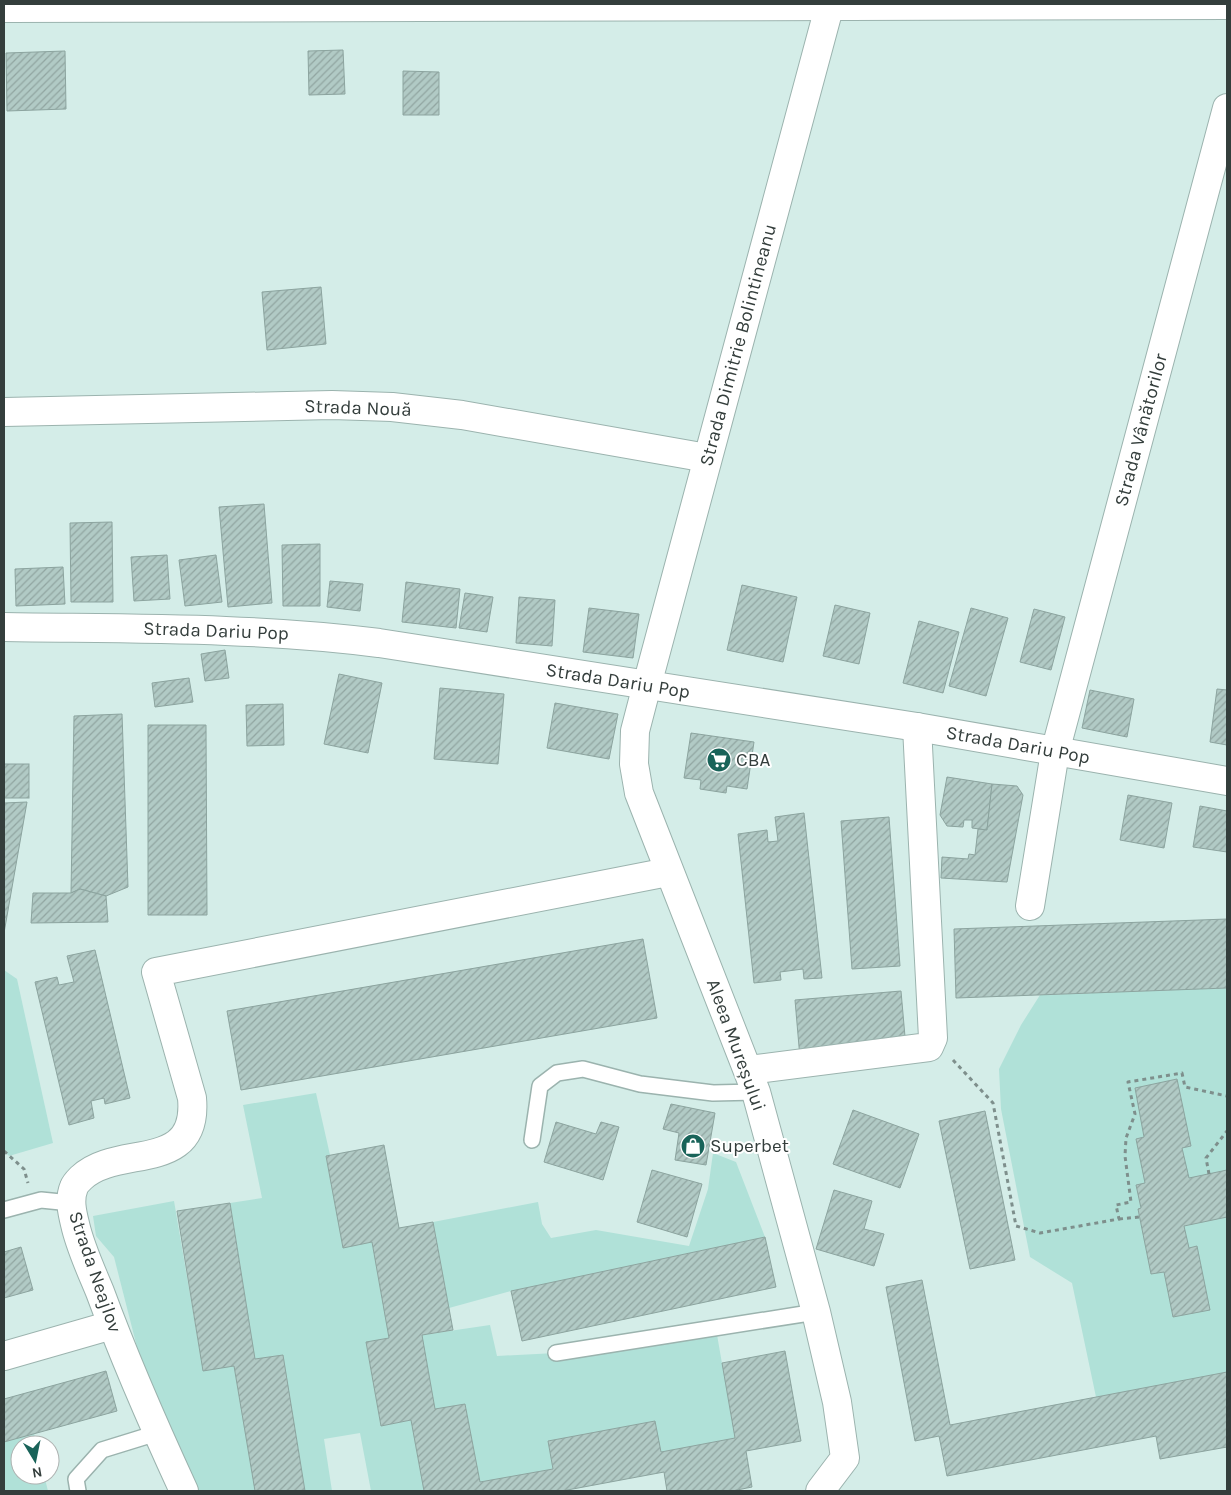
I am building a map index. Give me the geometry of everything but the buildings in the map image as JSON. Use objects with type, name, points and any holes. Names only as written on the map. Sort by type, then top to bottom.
[{"type":"street","name":"Strada Dimitrie Bolintineanu","points":[[647,686],[830,4]]},
{"type":"street","points":[[4,8],[332,5],[1227,5]]},
{"type":"street","name":"Strada Vânătorilor","points":[[1030,906],[1056,752],[1227,108]]},
{"type":"street","name":"Strada Nouă","points":[[4,412],[292,406],[392,407],[462,415],[707,458]]},
{"type":"street","name":"Strada Dariu Pop","points":[[4,628],[216,629],[307,634],[379,643],[917,727],[1227,781]]},
{"type":"street","name":"Aleea Mureșului","points":[[647,686],[635,731],[634,764],[639,794],[668,872],[753,1081],[816,1312],[838,1402],[845,1458],[820,1491]]},
{"type":"street","points":[[753,1081],[930,1048],[933,1038],[917,727]]},
{"type":"street","name":"Strada Neajlov","points":[[184,1491],[157,1433],[112,1325],[75,1225],[71,1203],[74,1185],[90,1170],[159,1152],[178,1143],[189,1132],[194,1115],[192,1098],[156,972],[668,872]]},
{"type":"street","points":[[4,1356],[112,1325]]},
{"type":"lane","points":[[532,1140],[540,1086],[557,1073],[583,1069],[640,1084],[713,1093],[753,1081]]},
{"type":"lane","points":[[4,1210],[41,1200],[71,1203]]},
{"type":"lane","points":[[556,1353],[816,1312]]},
{"type":"lane","points":[[78,1491],[76,1479],[102,1450],[157,1433]]},
{"type":"path","points":[[933,1038],[993,1103],[1016,1226],[1040,1233],[1140,1216]]},
{"type":"path","points":[[1119,1219],[1116,1206],[1131,1202],[1124,1156],[1126,1138],[1135,1114],[1128,1082],[1182,1073],[1185,1087],[1227,1096]]},
{"type":"path","points":[[1209,1174],[1206,1158],[1227,1131]]},
{"type":"path","points":[[4,1151],[24,1169],[34,1201]]},
{"type":"green space","points":[[4,970],[17,979],[53,1143],[9,1156],[4,1151]]},
{"type":"green space","points":[[1227,988],[1227,1372],[1096,1397],[1072,1283],[1030,1257],[1001,1109],[999,1069],[1021,1025],[1040,995]]},
{"type":"green space","points":[[316,1093],[330,1155],[326,1156],[343,1247],[372,1242],[389,1338],[366,1343],[381,1426],[411,1420],[424,1491],[371,1491],[360,1433],[324,1439],[332,1491],[305,1491],[283,1355],[255,1359],[230,1203],[262,1198],[243,1105]]},
{"type":"green space","points":[[713,1153],[736,1162],[765,1237],[511,1291],[449,1308],[433,1222],[538,1202],[542,1224],[551,1238],[596,1230],[689,1246],[708,1189]]},
{"type":"green space","points":[[174,1201],[203,1370],[234,1366],[255,1491],[198,1491],[139,1355],[114,1257],[96,1236],[93,1216]]},
{"type":"green space","points":[[490,1325],[497,1356],[556,1353],[716,1329],[735,1438],[661,1452],[655,1421],[548,1441],[553,1469],[480,1482],[465,1404],[435,1409],[422,1335]]},
{"type":"green space","points":[[10,1440],[10,1485],[46,1485],[48,1491],[4,1491],[4,1442]]},
{"type":"place","name":"CBA","points":[[719,760]]},
{"type":"place","name":"Superbet","points":[[693,1146]]}]
